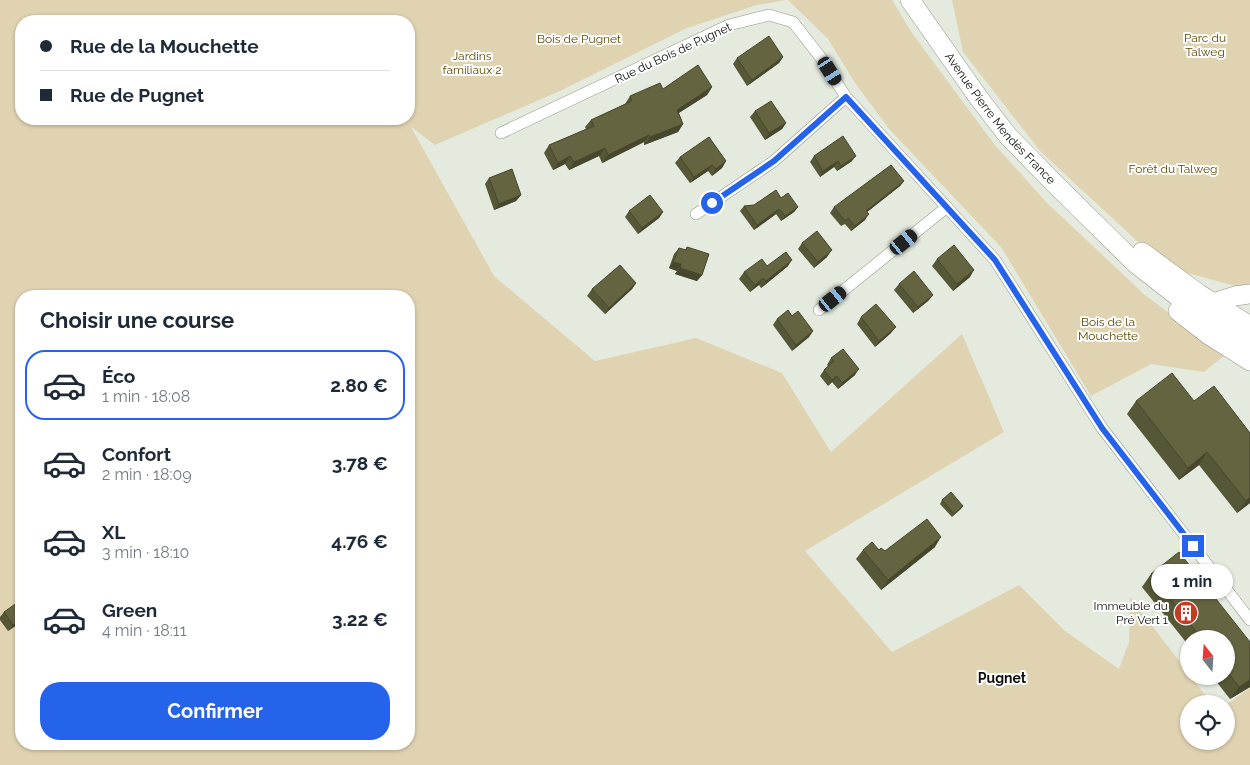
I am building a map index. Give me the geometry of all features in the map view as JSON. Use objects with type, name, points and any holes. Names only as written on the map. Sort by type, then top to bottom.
[{"type":"main road","name":"Avenue Pierre Mendès France","points":[[910,0],[978,97],[1008,136],[1135,263],[1190,306],[1250,343]]},
{"type":"main road","name":"Avenue Pierre Mendès France","points":[[1100,228],[1137,248],[1213,303],[1250,326]]},
{"type":"main road","points":[[1100,228],[1127,271],[1208,334],[1250,361]]},
{"type":"main road","points":[[1213,303],[1235,296],[1250,294]]},
{"type":"street","name":"Rue du Bois de Pugnet","points":[[501,133],[729,25],[769,15],[793,22],[821,58],[846,97],[995,260],[1102,428],[1250,620]]},
{"type":"street","points":[[696,214],[774,161],[846,97]]},
{"type":"street","points":[[819,310],[947,207]]},
{"type":"green space","points":[[0,0],[786,0],[757,5],[687,28],[560,91],[435,145],[411,127],[494,276],[595,361],[696,338],[782,373],[831,452],[962,334],[1004,432],[805,551],[892,652],[1019,585],[1065,631],[1119,669],[1129,642],[1130,597],[1180,662],[1180,685],[1197,685],[1205,695],[1180,695],[1180,750],[1235,750],[1235,699],[1250,688],[1250,765],[0,765]]},
{"type":"green space","name":"Bois de la Mouchette","points":[[788,0],[892,0],[912,33],[994,144],[1047,203],[1145,295],[1225,355],[1204,372],[1151,364],[1091,396],[1001,247],[890,130],[855,83],[828,39]]},
{"type":"green space","name":"Forêt du Talweg","points":[[952,0],[1250,0],[1250,290],[1165,267],[1041,152],[963,52]]},
{"type":"building","points":[[769,36],[783,57],[752,80],[737,58]]},
{"type":"building","points":[[698,65],[712,87],[677,110],[683,124],[650,137],[649,135],[608,155],[605,148],[574,162],[570,156],[558,163],[549,145],[594,126],[591,120],[632,101],[630,96],[660,83],[663,89]]},
{"type":"building","points":[[771,101],[786,123],[769,133],[755,111]]},
{"type":"building","points":[[843,136],[856,156],[841,166],[838,161],[823,171],[814,156]]},
{"type":"building","points":[[709,137],[726,161],[716,169],[712,165],[694,177],[680,157]]},
{"type":"building","points":[[891,165],[904,181],[866,211],[869,214],[855,226],[848,218],[845,221],[834,207]]},
{"type":"building","points":[[512,169],[521,195],[499,204],[489,178]]},
{"type":"building","points":[[776,190],[781,198],[788,193],[798,207],[785,216],[779,209],[757,225],[744,206],[754,205]]},
{"type":"building","points":[[650,195],[663,212],[642,228],[629,211]]},
{"type":"building","points":[[817,231],[832,250],[818,262],[802,243]]},
{"type":"building","points":[[954,245],[974,270],[957,284],[937,259]]},
{"type":"building","points":[[687,247],[709,254],[702,275],[680,268],[681,264],[673,262],[679,248],[686,250]]},
{"type":"building","points":[[786,252],[792,260],[766,281],[763,278],[755,285],[744,272],[762,259],[767,266]]},
{"type":"building","points":[[620,265],[636,283],[609,308],[592,289]]},
{"type":"building","points":[[914,271],[933,295],[918,307],[899,284]]},
{"type":"building","points":[[876,304],[896,327],[879,341],[861,317]]},
{"type":"building","points":[[788,310],[792,316],[798,311],[813,331],[796,345],[777,319]]},
{"type":"building","points":[[843,349],[859,369],[842,383],[837,376],[832,380],[824,370],[834,361],[831,358]]},
{"type":"building","points":[[1172,373],[1194,401],[1214,386],[1250,433],[1250,497],[1246,501],[1207,452],[1188,468],[1136,401]]},
{"type":"building","points":[[951,492],[963,506],[954,514],[942,500]]},
{"type":"building","points":[[927,519],[941,537],[888,580],[863,550],[872,542],[879,550],[881,548],[885,551]]},
{"type":"building","points":[[1179,552],[1250,642],[1250,680],[1239,687],[1235,682],[1235,630],[1195,630],[1151,574]]},
{"type":"building","points":[[15,604],[15,624],[13,625],[4,612]]},
{"type":"place","name":"Immeuble du Pré Vert 1","points":[[1186,613]]},
{"type":"district","name":"Pugnet","points":[[1002,678]]},
{"type":"route","points":[[712,203],[774,161],[846,97],[995,260],[1102,428],[1193,546]]},
{"type":"park label","name":"Bois de Pugnet","points":[[579,39]]},
{"type":"park label","name":"Parc du Talweg","points":[[1205,45]]},
{"type":"park label","name":"Jardins familiaux 2","points":[[472,63]]}]
